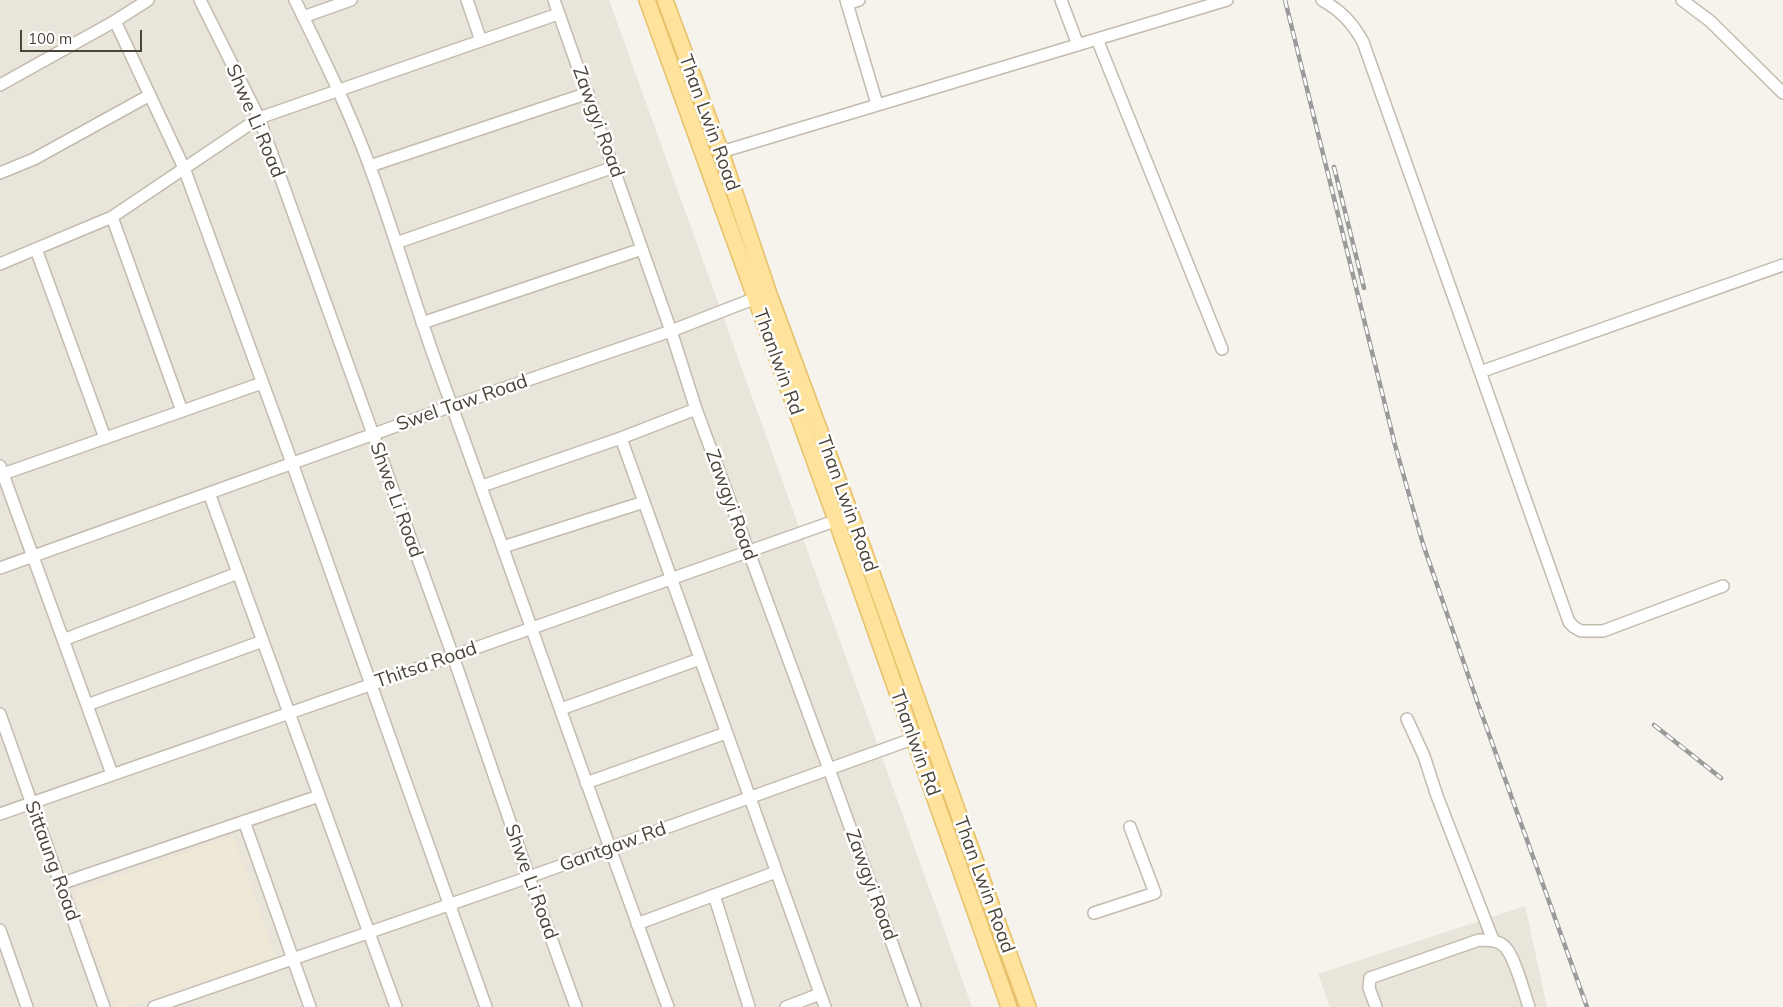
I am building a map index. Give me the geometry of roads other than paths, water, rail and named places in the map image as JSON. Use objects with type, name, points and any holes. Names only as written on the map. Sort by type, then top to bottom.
[{"type":"main road","name":"Thanlwin Rd","points":[[648,0],[676,79],[761,296],[836,520],[1009,1007]]},
{"type":"main road","name":"Than Lwin Road","points":[[665,0],[721,152],[761,296],[852,515],[1028,1007]]},
{"type":"main road","points":[[676,79],[692,73]]},
{"type":"main road","points":[[976,916],[993,910]]},
{"type":"street","points":[[0,85],[115,21],[148,0]]},
{"type":"street","name":"Shwe Li Road","points":[[200,0],[259,118],[453,656],[576,1007]]},
{"type":"street","points":[[295,0],[339,90],[370,166],[422,323],[533,628],[609,848],[668,1007]]},
{"type":"street","points":[[303,17],[351,0]]},
{"type":"street","points":[[467,0],[481,41]]},
{"type":"street","name":"Zawgyi Road","points":[[554,0],[672,331],[696,409],[829,769],[914,1007]]},
{"type":"street","points":[[859,0],[846,2],[877,104]]},
{"type":"street","points":[[1062,0],[1078,44]]},
{"type":"street","points":[[721,152],[1227,0]]},
{"type":"street","points":[[1322,0],[1338,9],[1350,20],[1363,42],[1569,622],[1581,631],[1603,630],[1723,586]]},
{"type":"street","points":[[1682,0],[1710,21],[1783,93]]},
{"type":"street","points":[[0,264],[112,217],[259,118],[558,14]]},
{"type":"street","points":[[115,21],[184,168],[292,463],[486,1007]]},
{"type":"street","points":[[1098,39],[1222,349]]},
{"type":"street","points":[[370,166],[588,93]]},
{"type":"street","points":[[0,173],[34,159],[150,95]]},
{"type":"street","points":[[396,243],[614,167]]},
{"type":"street","points":[[112,217],[182,411]]},
{"type":"street","points":[[36,249],[105,438]]},
{"type":"street","points":[[422,323],[642,249]]},
{"type":"street","points":[[1480,372],[1783,265]]},
{"type":"street","name":"Swel Taw Road","points":[[0,568],[452,406],[672,331],[761,296]]},
{"type":"street","points":[[112,774],[1,470],[105,438],[262,383]]},
{"type":"street","points":[[482,486],[621,438],[696,409]]},
{"type":"street","points":[[621,438],[825,1007]]},
{"type":"street","points":[[209,493],[396,1007]]},
{"type":"street","points":[[503,547],[644,502]]},
{"type":"street","name":"Thitsa Road","points":[[0,814],[852,515]]},
{"type":"street","points":[[63,640],[238,573]]},
{"type":"street","points":[[87,705],[263,641]]},
{"type":"street","points":[[561,709],[700,659]]},
{"type":"street","name":"Sittaung Road","points":[[0,714],[104,1007]]},
{"type":"street","points":[[1408,719],[1424,756],[1437,796],[1493,940]]},
{"type":"street","points":[[586,783],[726,733]]},
{"type":"street","name":"Gantgaw Rd","points":[[154,1007],[529,877],[929,733]]},
{"type":"street","points":[[60,884],[319,796]]},
{"type":"street","points":[[244,821],[310,1007]]},
{"type":"street","points":[[1094,913],[1155,893],[1130,827]]},
{"type":"street","points":[[637,924],[776,872]]},
{"type":"street","points":[[714,895],[749,1007]]},
{"type":"street","points":[[0,930],[27,1007]]},
{"type":"street","points":[[1376,1007],[1369,988],[1370,978],[1479,940],[1493,940],[1506,948],[1529,1007]]},
{"type":"street","points":[[786,1007],[820,994]]},
{"type":"railway","points":[[1285,0],[1395,445],[1423,544],[1477,701],[1587,1007]]},
{"type":"railway","points":[[1334,167],[1364,288]]},
{"type":"railway","points":[[1654,725],[1721,778]]}]
